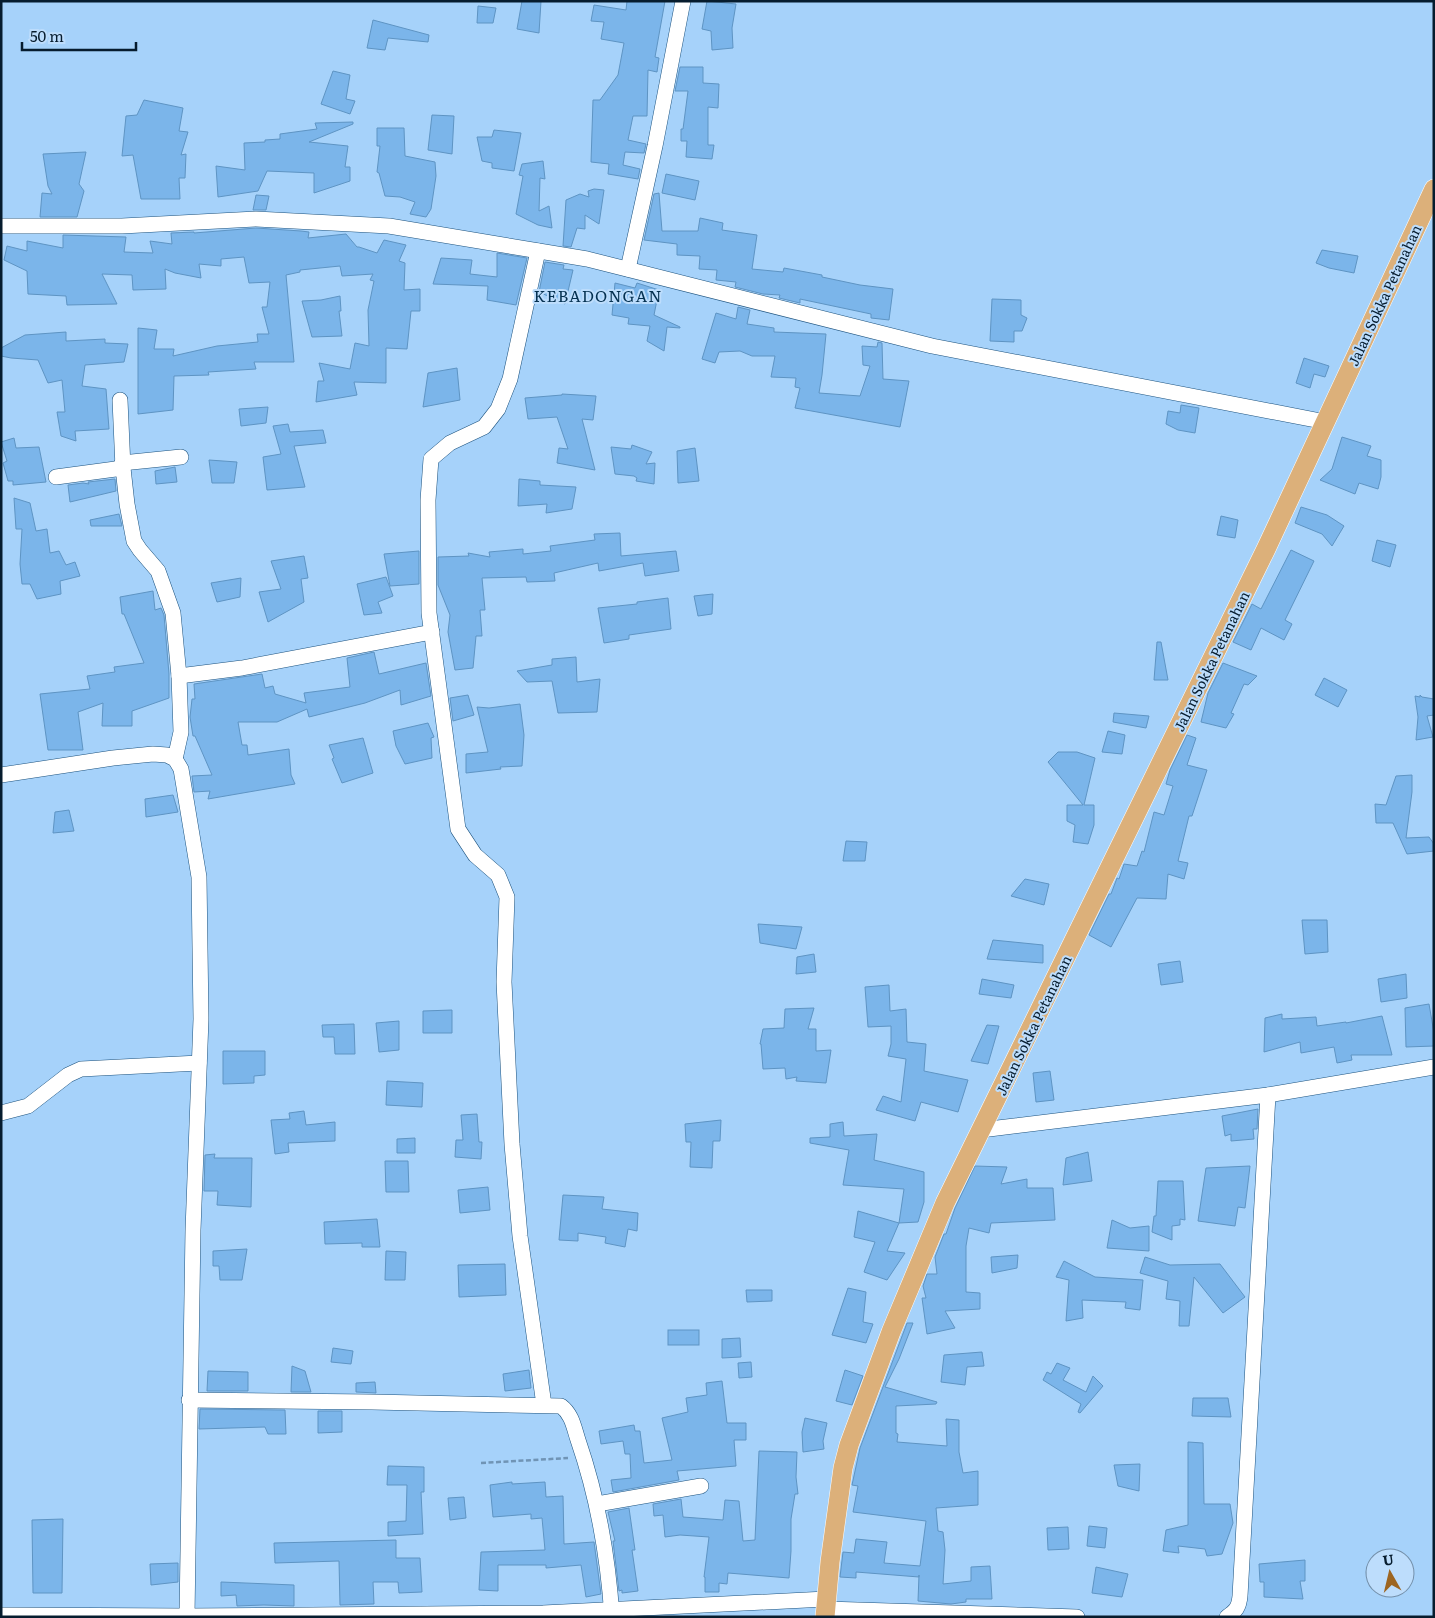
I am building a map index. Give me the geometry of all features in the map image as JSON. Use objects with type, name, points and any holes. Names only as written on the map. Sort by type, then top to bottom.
[{"type":"main road","name":"Jalan Sokka Petanahan","points":[[826,1608],[841,1477],[848,1445],[891,1332],[945,1203],[1266,549],[1434,188]]},
{"type":"street","points":[[628,269],[655,146],[683,1]]},
{"type":"street","points":[[1,226],[122,226],[256,219],[389,226],[587,259],[932,346],[1326,422]]},
{"type":"street","points":[[538,251],[510,379],[498,409],[484,427],[450,443],[431,459],[428,500],[429,613],[458,829],[475,855],[498,875],[507,897],[504,982],[512,1144],[520,1236],[544,1405]]},
{"type":"street","points":[[120,400],[122,466],[134,541],[158,571],[172,613],[179,676],[181,732],[175,759]]},
{"type":"street","points":[[56,477],[181,457]]},
{"type":"street","points":[[179,676],[242,668],[432,632]]},
{"type":"street","points":[[1,775],[113,758],[153,754],[167,755],[175,759],[181,769],[199,877],[201,1019],[189,1400],[187,1616]]},
{"type":"street","points":[[1,1113],[28,1106],[68,1076],[82,1069],[199,1063]]},
{"type":"street","points":[[981,1130],[1268,1095],[1434,1067]]},
{"type":"street","points":[[1227,1617],[1235,1612],[1239,1606],[1240,1596],[1268,1095]]},
{"type":"street","points":[[189,1400],[561,1406],[566,1410],[570,1418],[597,1504],[608,1570],[612,1613]]},
{"type":"street","points":[[597,1504],[701,1486]]},
{"type":"street","points":[[1,1616],[612,1613],[826,1608],[1077,1617]]},
{"type":"path","points":[[481,1463],[584,1458]]},
{"type":"building","points":[[522,1],[541,1],[539,33],[517,29]]},
{"type":"building","points":[[627,1],[665,1],[655,57],[659,58],[657,72],[648,70],[647,116],[633,116],[628,140],[646,144],[644,153],[625,152],[623,165],[640,169],[638,179],[608,174],[609,164],[591,162],[593,100],[600,100],[618,75],[624,43],[601,39],[604,22],[591,21],[594,5],[626,10]]},
{"type":"building","points":[[707,1],[736,4],[732,28],[733,48],[712,50],[711,31],[702,29]]},
{"type":"building","points":[[478,6],[496,8],[493,23],[477,23]]},
{"type":"building","points":[[373,20],[429,35],[428,42],[388,38],[385,50],[367,48]]},
{"type":"building","points":[[680,67],[703,67],[703,83],[719,84],[718,108],[708,107],[708,145],[714,145],[712,159],[686,157],[687,141],[681,141],[681,129],[683,129],[688,91],[675,91]]},
{"type":"building","points":[[333,71],[350,75],[346,99],[355,101],[350,114],[321,104]]},
{"type":"building","points":[[144,100],[183,108],[179,131],[188,132],[181,155],[186,154],[185,178],[179,178],[180,199],[141,199],[133,155],[122,156],[126,116],[137,115]]},
{"type":"building","points":[[432,115],[454,116],[452,154],[428,150]]},
{"type":"building","points":[[353,122],[353,124],[309,142],[348,146],[345,167],[350,167],[350,181],[314,193],[314,173],[267,171],[258,191],[218,197],[216,166],[245,170],[244,143],[265,142],[265,140],[280,139],[280,134],[317,129],[315,123]]},
{"type":"building","points":[[377,128],[404,128],[405,156],[435,162],[436,176],[431,209],[426,217],[410,214],[415,202],[400,197],[385,196],[379,173],[377,172],[380,146],[377,146]]},
{"type":"building","points":[[494,130],[521,133],[514,171],[492,168],[492,163],[482,161],[477,137],[492,137]]},
{"type":"building","points":[[86,152],[79,184],[84,191],[77,217],[40,217],[42,193],[52,194],[48,186],[43,154]]},
{"type":"building","points":[[543,161],[545,179],[540,178],[539,211],[549,206],[552,228],[538,225],[516,214],[523,176],[519,175],[522,164]]},
{"type":"building","points":[[666,174],[699,181],[695,200],[662,193]]},
{"type":"building","points":[[594,189],[604,190],[599,224],[585,215],[585,229],[577,228],[571,247],[563,246],[566,200],[580,194],[589,197],[588,191]]},
{"type":"building","points":[[659,193],[662,231],[698,231],[700,218],[723,223],[722,230],[757,235],[752,269],[783,272],[784,268],[860,285],[893,289],[889,320],[871,318],[871,314],[800,299],[800,303],[779,298],[780,295],[763,294],[735,287],[736,282],[716,280],[717,270],[699,269],[700,256],[677,255],[677,244],[644,240],[654,194]]},
{"type":"building","points":[[256,195],[269,196],[266,210],[253,210]]},
{"type":"building","points":[[256,228],[309,232],[308,238],[346,234],[357,247],[377,253],[384,240],[406,245],[399,261],[405,263],[404,290],[420,289],[420,311],[411,311],[407,349],[386,348],[386,383],[354,382],[357,395],[316,402],[318,381],[324,381],[319,363],[350,369],[355,343],[369,346],[368,310],[374,281],[370,280],[373,274],[342,276],[340,266],[300,270],[300,272],[286,275],[294,362],[254,362],[256,369],[208,372],[209,375],[174,376],[173,410],[138,414],[138,328],[157,330],[154,349],[174,349],[173,356],[217,346],[258,342],[257,334],[269,334],[262,307],[267,307],[270,282],[249,283],[244,257],[221,259],[221,266],[199,264],[201,278],[165,269],[166,289],[133,290],[132,275],[102,274],[117,304],[67,305],[66,296],[28,294],[27,271],[4,260],[7,246],[27,251],[27,241],[63,248],[63,235],[126,237],[124,252],[153,253],[150,241],[172,244],[171,233]]},
{"type":"building","points":[[1322,250],[1358,256],[1354,273],[1329,268],[1316,263]]},
{"type":"building","points":[[497,253],[527,258],[516,305],[487,300],[488,286],[433,284],[441,258],[472,260],[470,274],[497,277]]},
{"type":"building","points":[[545,262],[564,265],[563,269],[573,270],[565,304],[539,292]]},
{"type":"building","points":[[615,283],[635,288],[637,283],[659,290],[654,315],[680,327],[667,327],[664,351],[647,341],[650,326],[628,324],[629,318],[612,315]]},
{"type":"building","points":[[340,296],[341,311],[339,311],[342,336],[312,337],[302,301]]},
{"type":"building","points":[[992,299],[1021,300],[1021,315],[1027,318],[1022,331],[1014,331],[1014,342],[990,341]]},
{"type":"building","points":[[738,307],[750,310],[747,324],[774,328],[774,332],[826,334],[819,393],[860,396],[870,366],[863,365],[862,346],[877,347],[878,342],[882,343],[883,379],[909,381],[900,427],[795,408],[800,388],[795,387],[796,378],[771,377],[775,356],[752,356],[740,351],[719,352],[715,363],[702,359],[716,313],[736,319]]},
{"type":"building","points":[[66,332],[66,341],[105,339],[105,343],[128,344],[124,362],[85,365],[82,386],[106,389],[109,429],[75,431],[76,441],[61,436],[57,412],[65,412],[62,380],[48,383],[38,360],[1,356],[1,348],[25,335]]},
{"type":"building","points":[[1304,358],[1329,366],[1325,377],[1314,374],[1310,388],[1296,383]]},
{"type":"building","points":[[457,368],[460,400],[423,407],[428,373]]},
{"type":"building","points":[[562,394],[596,396],[593,420],[582,419],[595,470],[557,463],[559,448],[568,449],[557,417],[528,419],[525,398]]},
{"type":"building","points":[[1181,405],[1199,408],[1195,433],[1178,430],[1166,424],[1168,411],[1180,413]]},
{"type":"building","points":[[268,407],[266,423],[241,426],[239,409]]},
{"type":"building","points":[[288,424],[290,432],[323,430],[326,443],[294,446],[305,487],[267,490],[263,457],[281,454],[273,426]]},
{"type":"building","points":[[1342,437],[1371,446],[1367,456],[1381,460],[1381,477],[1378,489],[1359,483],[1355,494],[1320,480],[1332,469]]},
{"type":"building","points":[[14,438],[16,448],[39,447],[46,482],[13,485],[13,481],[8,481],[3,463],[7,461],[1,442]]},
{"type":"building","points":[[632,445],[652,452],[646,464],[655,463],[654,484],[636,481],[637,478],[634,476],[615,474],[611,447],[631,449]]},
{"type":"building","points":[[695,448],[699,481],[678,483],[677,451]]},
{"type":"building","points":[[209,460],[237,462],[234,483],[212,483]]},
{"type":"building","points":[[175,467],[177,482],[156,484],[155,471]]},
{"type":"building","points":[[115,479],[116,491],[70,502],[68,485],[89,484],[88,482]]},
{"type":"building","points":[[519,479],[540,481],[540,485],[576,487],[572,509],[546,513],[547,504],[518,506]]},
{"type":"building","points":[[14,498],[30,503],[36,531],[47,529],[50,553],[59,551],[66,565],[75,562],[80,576],[60,581],[61,594],[37,599],[30,584],[22,584],[20,564],[22,529],[16,529]]},
{"type":"building","points":[[1301,507],[1327,515],[1344,526],[1332,546],[1322,534],[1295,523]]},
{"type":"building","points":[[119,514],[122,526],[91,526],[90,520]]},
{"type":"building","points":[[1221,516],[1238,520],[1235,538],[1217,535]]},
{"type":"building","points":[[620,533],[621,556],[676,551],[679,571],[645,576],[643,563],[599,571],[598,563],[554,573],[555,581],[527,582],[526,577],[482,578],[485,610],[480,610],[482,636],[476,636],[473,668],[455,670],[448,632],[450,615],[438,585],[438,557],[469,556],[468,553],[490,557],[489,552],[523,549],[523,554],[551,551],[550,546],[595,540],[594,534]]},
{"type":"building","points":[[1377,540],[1396,545],[1390,567],[1372,561]]},
{"type":"building","points":[[1291,550],[1314,561],[1285,620],[1292,624],[1284,640],[1261,628],[1251,650],[1233,642],[1252,604],[1261,609]]},
{"type":"building","points":[[419,551],[419,584],[390,586],[384,554]]},
{"type":"building","points":[[304,556],[308,578],[301,579],[304,602],[268,622],[259,592],[281,589],[271,561]]},
{"type":"building","points":[[386,577],[393,596],[378,602],[382,613],[364,615],[357,584]]},
{"type":"building","points":[[241,578],[240,597],[217,602],[211,583]]},
{"type":"building","points":[[153,591],[155,610],[161,608],[164,615],[169,698],[132,711],[132,726],[102,726],[103,703],[78,712],[83,750],[48,750],[40,694],[90,689],[87,676],[115,672],[114,667],[144,663],[124,614],[122,614],[120,597]]},
{"type":"building","points":[[713,594],[712,614],[698,616],[694,596]]},
{"type":"building","points":[[668,598],[671,629],[629,635],[629,639],[604,643],[598,608],[637,604],[637,602]]},
{"type":"building","points":[[1157,642],[1161,642],[1168,680],[1154,680]]},
{"type":"building","points":[[374,652],[379,674],[426,663],[431,696],[401,705],[400,690],[365,703],[309,717],[307,709],[277,722],[238,722],[242,745],[247,745],[248,755],[289,749],[291,775],[295,784],[208,799],[210,791],[194,792],[192,776],[212,775],[195,736],[193,736],[190,717],[192,699],[195,699],[194,684],[262,674],[265,688],[273,686],[275,694],[306,703],[304,693],[350,687],[347,658]]},
{"type":"building","points":[[576,657],[577,682],[600,679],[597,712],[558,713],[552,681],[527,682],[517,671],[552,665],[552,659]]},
{"type":"building","points":[[1223,663],[1257,676],[1248,685],[1244,684],[1231,713],[1234,714],[1226,728],[1201,722],[1208,693]]},
{"type":"building","points":[[1324,678],[1347,690],[1338,707],[1315,695]]},
{"type":"building","points":[[468,695],[474,715],[453,721],[450,698]]},
{"type":"building","points":[[1420,695],[1434,699],[1434,715],[1427,716],[1433,737],[1416,740],[1418,717],[1415,696],[1420,697]]},
{"type":"building","points":[[520,704],[524,735],[522,766],[500,767],[501,769],[466,773],[466,754],[488,752],[477,707],[489,708]]},
{"type":"building","points":[[1114,713],[1149,716],[1146,728],[1113,722]]},
{"type":"building","points":[[428,723],[434,737],[431,738],[432,758],[405,764],[396,746],[393,731]]},
{"type":"building","points":[[1108,731],[1125,735],[1122,754],[1102,752]]},
{"type":"building","points":[[1187,735],[1196,738],[1187,765],[1207,770],[1192,816],[1189,816],[1178,861],[1188,863],[1184,879],[1168,874],[1166,899],[1137,898],[1111,947],[1089,935],[1109,894],[1111,894],[1117,878],[1119,879],[1124,864],[1137,866],[1142,851],[1144,852],[1154,812],[1164,815],[1173,786],[1166,784],[1170,770]]},
{"type":"building","points":[[363,738],[373,773],[342,783],[332,759],[334,758],[329,745]]},
{"type":"building","points":[[1058,752],[1077,752],[1095,758],[1084,805],[1094,805],[1094,825],[1088,844],[1073,842],[1075,825],[1067,821],[1067,805],[1083,805],[1048,762]]},
{"type":"building","points":[[1412,775],[1412,792],[1406,838],[1429,837],[1434,844],[1434,851],[1407,854],[1393,823],[1376,823],[1375,804],[1386,805],[1396,776]]},
{"type":"building","points":[[173,795],[178,812],[146,817],[145,799]]},
{"type":"building","points":[[69,810],[74,831],[53,833],[55,812]]},
{"type":"building","points":[[846,841],[867,842],[865,861],[843,861]]},
{"type":"building","points":[[1025,879],[1049,884],[1044,905],[1011,896]]},
{"type":"building","points":[[1302,920],[1327,920],[1328,952],[1305,954]]},
{"type":"building","points":[[758,924],[802,927],[796,949],[760,943]]},
{"type":"building","points":[[993,940],[1043,945],[1043,963],[987,959]]},
{"type":"building","points":[[814,954],[816,972],[796,974],[797,957]]},
{"type":"building","points":[[1180,961],[1183,982],[1161,985],[1158,964]]},
{"type":"building","points":[[1406,974],[1407,998],[1381,1002],[1378,979]]},
{"type":"building","points":[[982,979],[1014,985],[1011,998],[979,994]]},
{"type":"building","points":[[889,985],[890,1011],[906,1009],[907,1042],[926,1044],[924,1071],[968,1080],[958,1112],[921,1102],[915,1121],[876,1110],[883,1096],[901,1102],[906,1059],[888,1056],[891,1044],[891,1026],[868,1027],[865,987]]},
{"type":"building","points":[[1429,1004],[1434,1033],[1434,1046],[1406,1047],[1405,1008]]},
{"type":"building","points":[[814,1008],[808,1029],[816,1029],[816,1051],[831,1050],[826,1083],[796,1081],[797,1077],[786,1079],[785,1068],[763,1069],[760,1044],[763,1029],[784,1028],[785,1009]]},
{"type":"building","points":[[452,1010],[452,1033],[423,1033],[423,1011]]},
{"type":"building","points":[[1282,1014],[1282,1019],[1316,1017],[1317,1026],[1382,1016],[1392,1055],[1351,1055],[1352,1060],[1337,1063],[1334,1047],[1301,1053],[1300,1042],[1264,1052],[1265,1018]]},
{"type":"building","points":[[399,1021],[399,1050],[379,1052],[376,1023]]},
{"type":"building","points":[[354,1024],[355,1054],[335,1054],[334,1037],[323,1037],[322,1025]]},
{"type":"building","points":[[987,1025],[999,1026],[988,1064],[971,1061]]},
{"type":"building","points":[[223,1051],[265,1051],[265,1075],[254,1076],[254,1083],[223,1084]]},
{"type":"building","points":[[1050,1071],[1054,1100],[1036,1102],[1033,1073]]},
{"type":"building","points":[[387,1081],[423,1083],[422,1107],[386,1105]]},
{"type":"building","points":[[1258,1109],[1257,1129],[1253,1129],[1254,1139],[1231,1141],[1231,1134],[1225,1136],[1222,1116]]},
{"type":"building","points":[[304,1111],[306,1125],[335,1122],[335,1141],[288,1143],[289,1152],[275,1154],[271,1120],[290,1119],[289,1113]]},
{"type":"building","points":[[477,1114],[479,1142],[482,1142],[481,1159],[455,1157],[456,1140],[463,1140],[461,1115]]},
{"type":"building","points":[[721,1120],[720,1141],[713,1141],[712,1168],[690,1167],[691,1142],[686,1142],[685,1124]]},
{"type":"building","points":[[843,1122],[844,1136],[877,1134],[874,1160],[924,1172],[924,1202],[918,1222],[899,1223],[904,1189],[843,1185],[849,1150],[810,1143],[810,1138],[830,1137],[830,1124]]},
{"type":"building","points":[[415,1138],[415,1153],[397,1153],[397,1139]]},
{"type":"building","points":[[1088,1152],[1092,1181],[1063,1185],[1066,1158]]},
{"type":"building","points":[[215,1154],[214,1158],[252,1158],[251,1207],[217,1205],[218,1191],[204,1191],[205,1155]]},
{"type":"building","points":[[385,1161],[408,1161],[409,1192],[386,1192]]},
{"type":"building","points":[[975,1166],[1007,1167],[1001,1184],[1027,1179],[1027,1188],[1053,1188],[1055,1220],[991,1223],[989,1233],[969,1228],[966,1246],[966,1292],[980,1293],[980,1309],[945,1311],[955,1328],[927,1334],[922,1298],[926,1298],[923,1286],[927,1274],[937,1274],[935,1257]]},
{"type":"building","points":[[1250,1166],[1245,1208],[1238,1207],[1235,1226],[1198,1221],[1206,1168]]},
{"type":"building","points":[[1158,1181],[1183,1181],[1185,1220],[1180,1219],[1180,1225],[1172,1226],[1172,1240],[1152,1232],[1154,1216],[1156,1216]]},
{"type":"building","points":[[488,1187],[490,1210],[460,1213],[458,1190]]},
{"type":"building","points":[[563,1195],[604,1197],[602,1209],[638,1213],[637,1231],[628,1229],[625,1247],[605,1243],[606,1237],[578,1233],[578,1241],[559,1240]]},
{"type":"building","points":[[858,1211],[899,1223],[887,1251],[905,1253],[887,1280],[864,1272],[875,1242],[854,1237]]},
{"type":"building","points":[[377,1219],[380,1247],[362,1247],[362,1243],[325,1244],[324,1222]]},
{"type":"building","points":[[1112,1220],[1130,1228],[1149,1226],[1149,1251],[1107,1248]]},
{"type":"building","points":[[247,1249],[242,1280],[220,1280],[219,1266],[213,1266],[213,1251]]},
{"type":"building","points":[[386,1251],[406,1252],[405,1280],[385,1280]]},
{"type":"building","points":[[1018,1255],[1017,1268],[992,1273],[991,1257]]},
{"type":"building","points":[[1145,1257],[1170,1265],[1220,1264],[1245,1297],[1223,1313],[1194,1277],[1189,1326],[1179,1326],[1180,1301],[1166,1299],[1168,1281],[1140,1273]]},
{"type":"building","points":[[1064,1261],[1095,1277],[1143,1280],[1140,1310],[1125,1308],[1126,1302],[1082,1300],[1083,1318],[1066,1321],[1069,1280],[1056,1277]]},
{"type":"building","points":[[505,1264],[506,1295],[459,1297],[458,1265]]},
{"type":"building","points":[[848,1288],[866,1292],[863,1322],[873,1324],[866,1343],[832,1335]]},
{"type":"building","points":[[746,1290],[772,1290],[772,1301],[747,1302]]},
{"type":"building","points":[[907,1323],[913,1323],[899,1359],[885,1387],[937,1402],[936,1404],[896,1406],[897,1442],[947,1446],[946,1419],[959,1420],[959,1452],[963,1473],[978,1471],[978,1505],[936,1508],[938,1531],[943,1532],[945,1550],[943,1584],[971,1581],[971,1567],[990,1566],[992,1599],[966,1599],[966,1602],[951,1604],[918,1601],[919,1577],[856,1572],[856,1578],[840,1577],[843,1552],[854,1553],[856,1539],[887,1542],[884,1563],[920,1566],[926,1521],[853,1512],[858,1486],[852,1485],[860,1448]]},
{"type":"building","points":[[668,1330],[699,1330],[699,1345],[668,1345]]},
{"type":"building","points":[[740,1338],[741,1357],[722,1358],[722,1339]]},
{"type":"building","points":[[333,1348],[353,1351],[351,1364],[331,1362]]},
{"type":"building","points":[[982,1352],[984,1366],[967,1367],[965,1385],[941,1382],[944,1355]]},
{"type":"building","points":[[751,1362],[752,1377],[739,1378],[738,1363]]},
{"type":"building","points":[[1057,1363],[1070,1368],[1063,1380],[1086,1392],[1093,1376],[1103,1386],[1080,1413],[1078,1412],[1081,1404],[1043,1380],[1047,1372],[1051,1374]]},
{"type":"building","points":[[292,1366],[305,1371],[311,1392],[291,1392]]},
{"type":"building","points":[[529,1370],[531,1388],[505,1391],[503,1374]]},
{"type":"building","points":[[845,1370],[863,1376],[852,1405],[836,1401]]},
{"type":"building","points":[[208,1371],[248,1372],[248,1391],[207,1391]]},
{"type":"building","points":[[722,1381],[727,1423],[746,1423],[746,1440],[734,1440],[736,1466],[677,1471],[679,1480],[613,1492],[611,1480],[631,1478],[630,1454],[625,1454],[623,1441],[601,1444],[599,1431],[634,1425],[635,1431],[640,1431],[644,1463],[672,1460],[662,1418],[688,1412],[686,1398],[707,1395],[706,1383]]},
{"type":"building","points":[[375,1382],[376,1393],[356,1392],[356,1383]]},
{"type":"building","points":[[1193,1398],[1228,1398],[1231,1417],[1192,1416]]},
{"type":"building","points":[[200,1409],[285,1410],[286,1434],[268,1434],[265,1427],[199,1429]]},
{"type":"building","points":[[318,1411],[342,1411],[342,1432],[318,1433]]},
{"type":"building","points":[[805,1418],[827,1423],[823,1441],[824,1449],[803,1452],[802,1432]]},
{"type":"building","points":[[1188,1442],[1203,1443],[1204,1504],[1230,1504],[1233,1523],[1222,1554],[1207,1556],[1205,1549],[1178,1546],[1179,1553],[1163,1551],[1166,1530],[1188,1525]]},
{"type":"building","points":[[759,1451],[797,1452],[796,1477],[798,1494],[795,1494],[791,1519],[789,1578],[728,1573],[727,1584],[719,1583],[719,1592],[705,1592],[704,1577],[709,1537],[680,1535],[665,1537],[663,1515],[654,1516],[653,1504],[681,1499],[683,1517],[723,1520],[725,1500],[739,1501],[743,1541],[755,1540]]},
{"type":"building","points":[[1140,1464],[1139,1491],[1118,1486],[1114,1465]]},
{"type":"building","points":[[388,1466],[424,1467],[424,1492],[421,1492],[423,1534],[388,1536],[388,1522],[406,1521],[407,1485],[387,1485]]},
{"type":"building","points":[[512,1482],[512,1484],[545,1482],[546,1497],[563,1496],[564,1544],[594,1542],[601,1594],[586,1597],[581,1565],[546,1568],[546,1565],[498,1565],[498,1591],[479,1590],[481,1552],[545,1550],[542,1518],[531,1519],[531,1514],[493,1517],[490,1485]]},
{"type":"building","points":[[464,1497],[466,1518],[450,1520],[448,1498]]},
{"type":"building","points":[[629,1508],[635,1550],[632,1550],[638,1591],[622,1593],[622,1590],[619,1591],[613,1541],[615,1541],[608,1512]]},
{"type":"building","points":[[63,1519],[62,1593],[33,1593],[32,1520]]},
{"type":"building","points":[[1089,1526],[1107,1528],[1105,1548],[1087,1546]]},
{"type":"building","points":[[1068,1527],[1069,1549],[1048,1550],[1047,1528]]},
{"type":"building","points":[[396,1540],[396,1558],[420,1558],[422,1592],[399,1593],[398,1582],[373,1582],[374,1604],[340,1605],[339,1561],[275,1563],[274,1543]]},
{"type":"building","points":[[1305,1560],[1305,1581],[1300,1581],[1303,1599],[1264,1597],[1264,1582],[1260,1582],[1259,1564]]},
{"type":"building","points":[[178,1563],[178,1582],[151,1585],[150,1564]]},
{"type":"building","points":[[1096,1567],[1128,1574],[1122,1597],[1092,1593]]},
{"type":"building","points":[[221,1582],[294,1585],[294,1606],[237,1606],[236,1595],[221,1596]]},
{"type":"district","name":"KEBADONGAN","points":[[598,295]]}]
